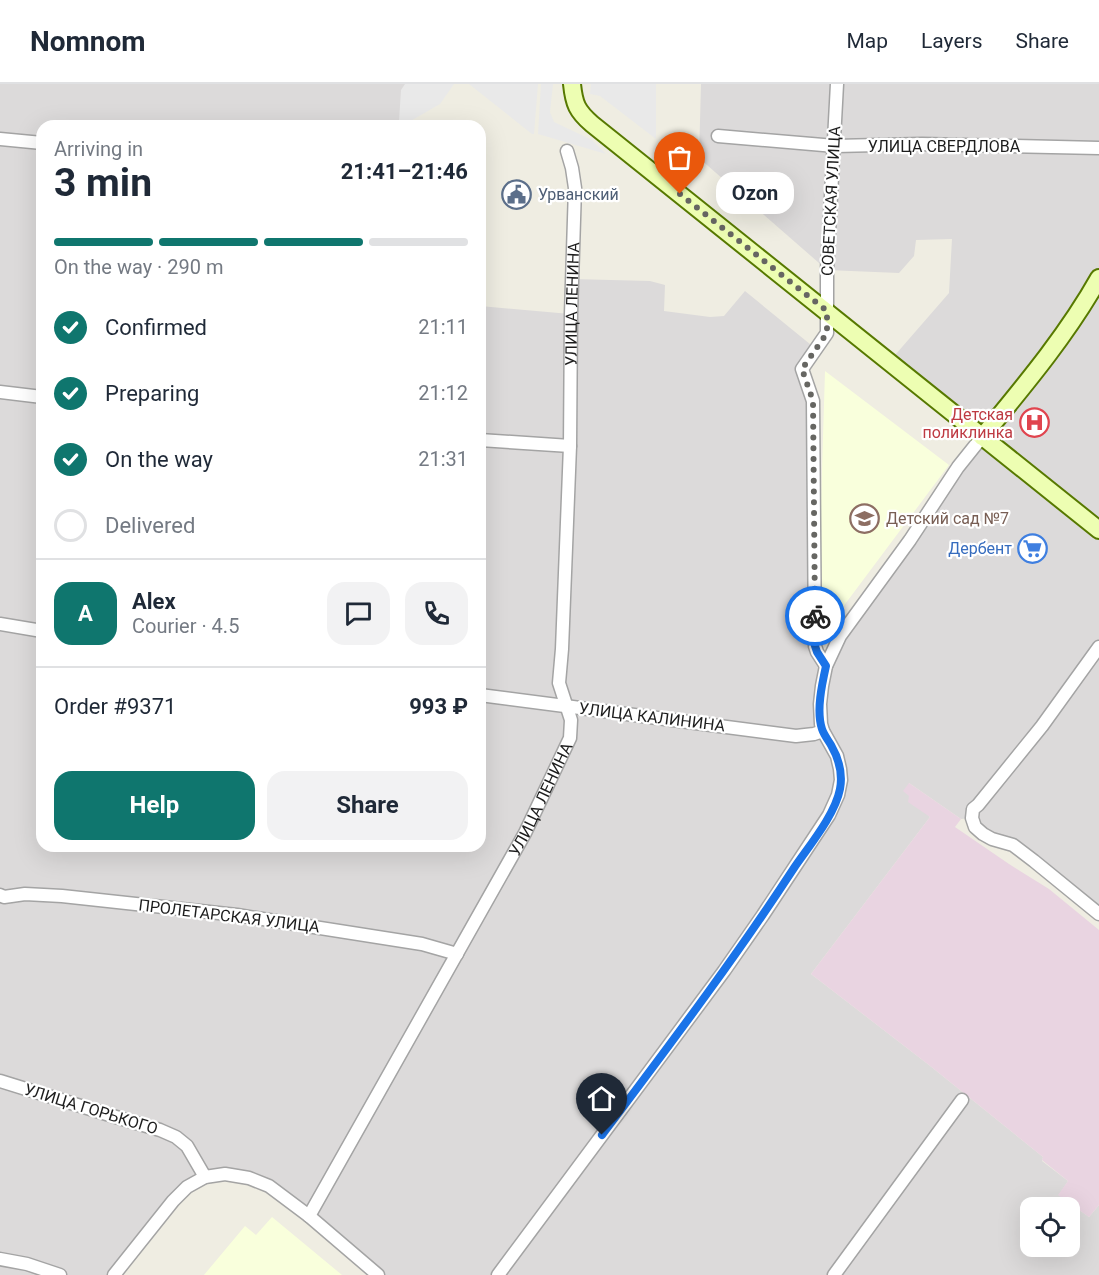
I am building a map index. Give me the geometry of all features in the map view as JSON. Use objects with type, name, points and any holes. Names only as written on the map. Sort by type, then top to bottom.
[{"type":"street","name":"СОВЕТСКАЯ УЛИЦА","points":[[826,666],[815,646],[813,401],[802,369],[827,333],[827,270],[837,84]]},
{"type":"street","points":[[573,92],[578,110],[592,124],[1099,530]]},
{"type":"street","name":"УЛИЦА СВЕРДЛОВА","points":[[718,136],[834,146],[922,144],[1099,148]]},
{"type":"street","points":[[0,139],[36,142]]},
{"type":"street","name":"УЛИЦА ЛЕНИНА","points":[[309,1216],[525,833],[570,738],[571,720],[559,683],[570,446],[575,188],[567,151]]},
{"type":"street","points":[[498,1275],[730,962],[829,815],[840,788],[840,769],[837,756],[823,731],[820,704],[826,666],[840,636],[910,540],[958,467],[1063,335],[1099,278]]},
{"type":"street","points":[[0,392],[36,396]]},
{"type":"street","points":[[486,440],[570,446]]},
{"type":"street","points":[[0,624],[36,630]]},
{"type":"street","points":[[1099,647],[1042,726],[973,809],[972,818],[975,827],[983,834],[1014,845],[1099,914]]},
{"type":"street","name":"УЛИЦА КАЛИНИНА","points":[[486,696],[796,736],[823,731]]},
{"type":"street","name":"ПРОЛЕТАРСКАЯ УЛИЦА","points":[[1,899],[25,894],[62,896],[237,915],[422,944],[457,954]]},
{"type":"street","name":"УЛИЦА ГОРЬКОГО","points":[[0,1081],[160,1130],[176,1137],[187,1146],[205,1177]]},
{"type":"street","points":[[834,1275],[962,1100]]},
{"type":"street","points":[[114,1275],[173,1201],[187,1187],[205,1177],[225,1174],[237,1175],[269,1186],[309,1216],[378,1275]]},
{"type":"street","points":[[0,1259],[60,1275]]},
{"type":"shaded area","points":[[0,84],[408,84],[405,120],[36,120],[36,852],[486,852],[486,307],[570,314],[572,279],[650,281],[665,285],[664,311],[710,317],[724,316],[745,291],[816,349],[802,369],[813,401],[815,646],[826,665],[981,437],[889,362],[949,293],[952,239],[916,240],[914,256],[899,273],[827,270],[699,158],[701,84],[1099,84],[1099,914],[1034,861],[992,839],[972,818],[961,819],[909,783],[910,796],[930,817],[811,974],[929,1065],[1043,1157],[1042,1161],[1068,1181],[1059,1195],[1062,1197],[1020,1197],[1020,1257],[1080,1257],[1080,1210],[1089,1217],[1099,1205],[1099,1275],[378,1275],[249,1178],[197,1181],[114,1275],[0,1275]]},
{"type":"shaded area","points":[[405,84],[454,84],[440,104],[412,120],[399,120],[401,90]]},
{"type":"shaded area","points":[[469,84],[538,84],[534,134],[532,134]]},
{"type":"shaded area","points":[[541,84],[553,84],[550,112],[554,122],[592,140],[606,154],[538,134]]},
{"type":"shaded area","points":[[591,84],[656,84],[656,139],[600,96],[590,94]]},
{"type":"shaded area","name":"Детский сад №7","points":[[825,371],[949,465],[822,635],[819,570]]},
{"type":"shaded area","points":[[909,783],[961,819],[955,827],[1049,889],[1099,930],[1099,1205],[1089,1217],[1080,1211],[1080,1197],[1058,1195],[1068,1181],[1042,1160],[1043,1157],[811,974],[930,817],[908,802],[909,796],[903,791]]},
{"type":"shaded area","points":[[272,1217],[342,1275],[204,1275],[245,1226],[256,1235]]},
{"type":"way so far","points":[[680,194],[827,311],[827,333],[802,369],[813,401],[815,616]]},
{"type":"place","name":"Урванский","points":[[517,194]]},
{"type":"place","name":"Ozon","points":[[680,194]]},
{"type":"place","name":"Детская поликлинка","points":[[1034,423]]},
{"type":"place","name":"Детский сад №7","points":[[865,518]]},
{"type":"place","name":"Дербент","points":[[1033,548]]},
{"type":"route","points":[[602,1135],[763,915],[829,815],[838,795],[841,780],[837,756],[821,724],[820,704],[826,666],[815,646],[815,616]]}]
